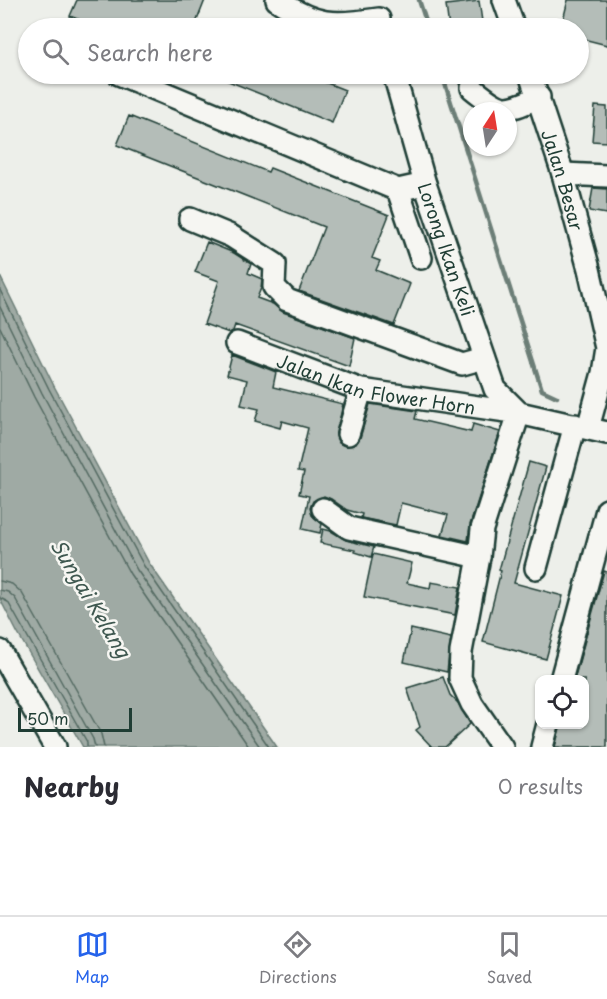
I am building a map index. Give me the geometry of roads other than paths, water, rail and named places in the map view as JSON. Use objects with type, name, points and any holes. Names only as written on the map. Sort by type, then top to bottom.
[{"type":"street","points":[[277,0],[306,18]]},
{"type":"street","points":[[504,0],[510,18]]},
{"type":"street","points":[[143,84],[398,190],[425,184]]},
{"type":"street","name":"Lorong Ikan Keli","points":[[397,84],[425,184],[495,389],[519,413]]},
{"type":"street","name":"Jalan Besar","points":[[534,84],[598,271],[607,348],[590,429],[536,568]]},
{"type":"street","points":[[472,88],[500,108],[511,109],[539,97]]},
{"type":"street","points":[[563,174],[607,176]]},
{"type":"street","points":[[398,190],[421,258]]},
{"type":"street","points":[[190,219],[231,236],[275,264],[274,287],[286,300],[462,364],[484,358]]},
{"type":"street","name":"Jalan Ikan Flower Horn","points":[[237,343],[361,390],[519,413]]},
{"type":"street","points":[[348,434],[361,390]]},
{"type":"street","points":[[502,747],[472,704],[460,678],[461,652],[482,529],[519,413],[590,429]]},
{"type":"street","points":[[323,509],[349,528],[479,557]]},
{"type":"street","points":[[562,675],[607,510]]},
{"type":"street","points":[[0,651],[55,747]]},
{"type":"street","points":[[542,747],[547,729]]},
{"type":"water","name":"Sungai Kelang","points":[[0,276],[54,386],[149,563],[277,747],[83,747],[0,599]]},
{"type":"waterway","points":[[419,0],[425,18]]},
{"type":"waterway","points":[[445,84],[542,390],[557,397]]}]
